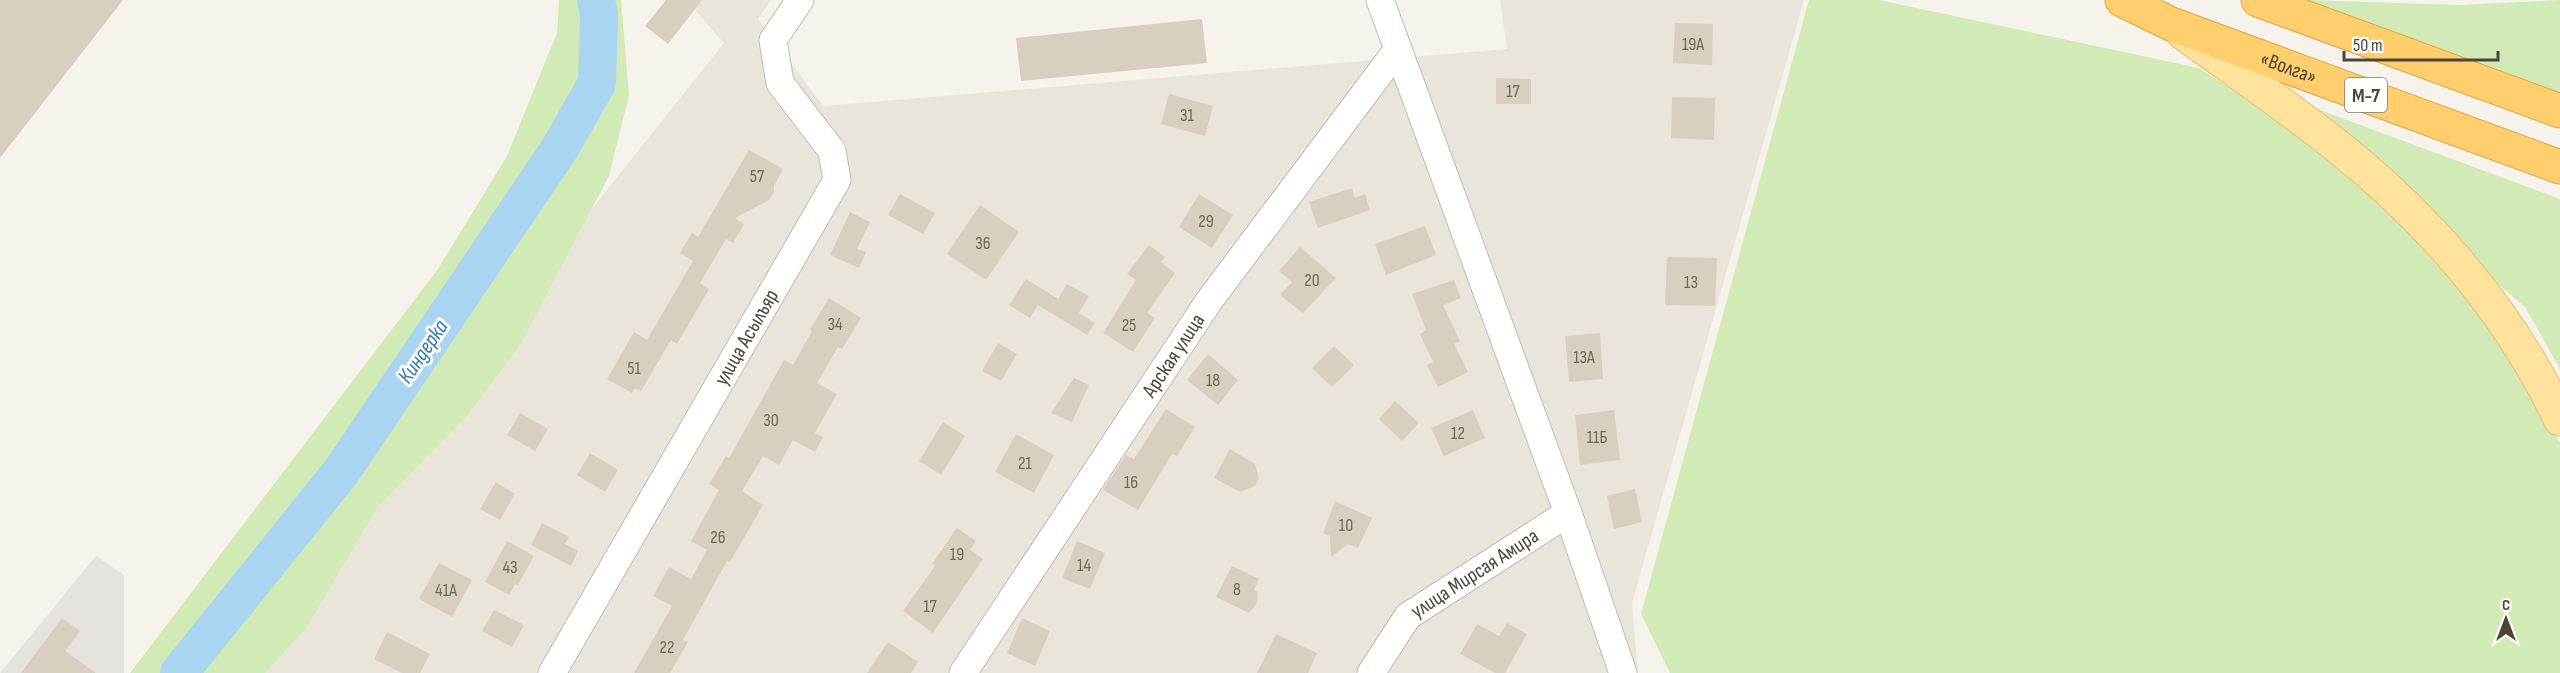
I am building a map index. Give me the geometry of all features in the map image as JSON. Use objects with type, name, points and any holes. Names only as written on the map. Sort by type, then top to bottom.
[{"type":"highway","name":"«Волга»","points":[[2122,0],[2171,24],[2560,166]]},
{"type":"highway","name":"М-7","points":[[2258,0],[2560,111]]},
{"type":"main road","points":[[2171,24],[2337,146],[2408,207],[2461,264],[2505,323],[2560,419]]},
{"type":"street","name":"улица Асылъяр","points":[[552,673],[837,180],[832,150],[780,83],[773,40],[800,0]]},
{"type":"street","points":[[1380,0],[1568,513],[1623,673]]},
{"type":"street","name":"Арская улица","points":[[963,673],[1209,301],[1398,49]]},
{"type":"street","name":"улица Мирсая Амира","points":[[1371,673],[1408,616],[1568,513]]},
{"type":"shaded area","points":[[686,0],[771,0],[758,19],[823,106],[1507,49],[1500,0],[1804,0],[1632,603],[1638,673],[222,673],[724,43]]},
{"type":"shaded area","points":[[96,556],[124,575],[124,673],[0,673]]},
{"type":"green space","points":[[559,0],[621,0],[629,95],[609,176],[520,345],[466,417],[379,505],[306,628],[265,673],[130,673],[438,269],[507,156],[557,33]]},
{"type":"green space","points":[[1809,0],[1879,0],[2199,68],[2346,161],[2488,320],[2560,443],[2560,673],[1670,673],[1641,614]]},
{"type":"green space","points":[[2305,0],[2459,5],[2560,0],[2560,96]]},
{"type":"green space","points":[[2309,106],[2560,199],[2560,369],[2525,307],[2467,258]]},
{"type":"building","points":[[0,0],[123,0],[0,158]]},
{"type":"building","points":[[666,0],[702,0],[668,44],[645,26]]},
{"type":"building","points":[[1202,19],[1207,63],[1021,81],[1016,38]]},
{"type":"building","points":[[1675,23],[1713,24],[1712,65],[1673,63]]},
{"type":"building","points":[[1496,78],[1531,79],[1531,104],[1496,104]]},
{"type":"building","points":[[1169,94],[1213,106],[1205,136],[1161,124]]},
{"type":"building","points":[[1672,97],[1715,98],[1714,140],[1671,138]]},
{"type":"building","points":[[749,150],[783,169],[774,186],[774,192],[769,200],[735,218],[744,224],[733,243],[726,239],[700,283],[709,289],[677,344],[671,340],[641,391],[635,388],[632,393],[607,379],[634,332],[647,340],[693,261],[680,253],[692,233],[698,237]]},
{"type":"building","points":[[1352,188],[1355,198],[1365,194],[1370,210],[1318,228],[1309,202]]},
{"type":"building","points":[[900,194],[935,213],[923,234],[888,215]]},
{"type":"building","points":[[1199,194],[1233,215],[1212,248],[1179,227]]},
{"type":"building","points":[[980,205],[1019,232],[986,280],[947,254]]},
{"type":"building","points":[[850,212],[870,222],[857,249],[866,252],[859,268],[830,255]]},
{"type":"building","points":[[1425,226],[1436,255],[1386,275],[1375,244]]},
{"type":"building","points":[[1149,245],[1165,257],[1161,262],[1175,273],[1147,313],[1155,318],[1133,352],[1103,333],[1136,280],[1127,274]]},
{"type":"building","points":[[1300,247],[1336,278],[1303,313],[1280,295],[1292,282],[1279,271]]},
{"type":"building","points":[[1667,257],[1717,258],[1715,306],[1665,305]]},
{"type":"building","points":[[1026,279],[1058,299],[1067,284],[1089,296],[1079,313],[1095,323],[1087,335],[1038,305],[1030,318],[1009,305]]},
{"type":"building","points":[[1454,280],[1461,298],[1443,305],[1460,341],[1454,344],[1468,372],[1438,387],[1427,365],[1433,362],[1420,334],[1426,330],[1412,294]]},
{"type":"building","points":[[829,298],[861,318],[842,349],[838,347],[817,383],[837,394],[815,433],[823,437],[815,452],[793,440],[779,465],[763,456],[742,491],[763,505],[730,562],[727,561],[683,640],[688,642],[670,673],[634,673],[672,606],[653,596],[669,567],[691,579],[707,550],[691,541],[719,490],[709,484],[726,456],[729,458],[784,360],[793,365]]},
{"type":"building","points":[[1600,333],[1603,379],[1569,382],[1565,336]]},
{"type":"building","points":[[998,343],[1017,354],[1001,381],[982,371]]},
{"type":"building","points":[[1334,346],[1354,365],[1332,387],[1312,368]]},
{"type":"building","points":[[1208,354],[1238,380],[1218,405],[1187,380]]},
{"type":"building","points":[[1074,378],[1089,385],[1072,422],[1051,413]]},
{"type":"building","points":[[1395,401],[1419,423],[1402,441],[1379,419]]},
{"type":"building","points":[[1166,409],[1195,427],[1177,456],[1172,454],[1138,510],[1103,490],[1126,455],[1134,459]]},
{"type":"building","points":[[1473,410],[1485,438],[1444,456],[1431,428]]},
{"type":"building","points":[[1614,410],[1620,460],[1580,465],[1575,415]]},
{"type":"building","points":[[520,413],[548,429],[535,451],[507,435]]},
{"type":"building","points":[[943,422],[965,436],[941,475],[919,461]]},
{"type":"building","points":[[1016,434],[1054,455],[1034,493],[995,472]]},
{"type":"building","points":[[1230,449],[1255,464],[1259,479],[1255,486],[1240,492],[1214,478]]},
{"type":"building","points":[[590,453],[618,470],[605,492],[577,475]]},
{"type":"building","points":[[496,482],[515,494],[500,520],[480,509]]},
{"type":"building","points":[[1635,489],[1642,522],[1614,529],[1607,496]]},
{"type":"building","points":[[1335,501],[1372,518],[1358,548],[1348,544],[1331,557],[1330,536],[1323,533]]},
{"type":"building","points":[[542,523],[569,537],[565,544],[578,551],[571,566],[531,545]]},
{"type":"building","points":[[957,528],[976,541],[970,550],[983,559],[933,633],[903,611],[935,566],[932,564]]},
{"type":"building","points":[[507,541],[534,556],[518,585],[515,584],[509,595],[485,582]]},
{"type":"building","points":[[1077,541],[1105,553],[1090,589],[1062,578]]},
{"type":"building","points":[[439,563],[472,580],[452,617],[419,599]]},
{"type":"building","points":[[1232,566],[1259,579],[1254,590],[1258,592],[1257,603],[1249,613],[1216,597]]},
{"type":"building","points":[[494,610],[524,625],[512,647],[482,631]]},
{"type":"building","points":[[62,618],[80,631],[65,651],[96,673],[21,673]]},
{"type":"building","points":[[1022,618],[1050,631],[1035,666],[1007,653]]},
{"type":"building","points":[[1507,623],[1527,634],[1505,673],[1495,673],[1460,654],[1477,624],[1499,636]]},
{"type":"building","points":[[387,632],[430,654],[420,673],[402,673],[374,659]]},
{"type":"building","points":[[1276,634],[1317,653],[1308,673],[1257,673]]},
{"type":"building","points":[[888,642],[918,662],[911,673],[867,673]]},
{"type":"waterway","name":"Киндерка","points":[[179,673],[341,472],[560,148],[597,83],[599,15],[596,0]]}]
